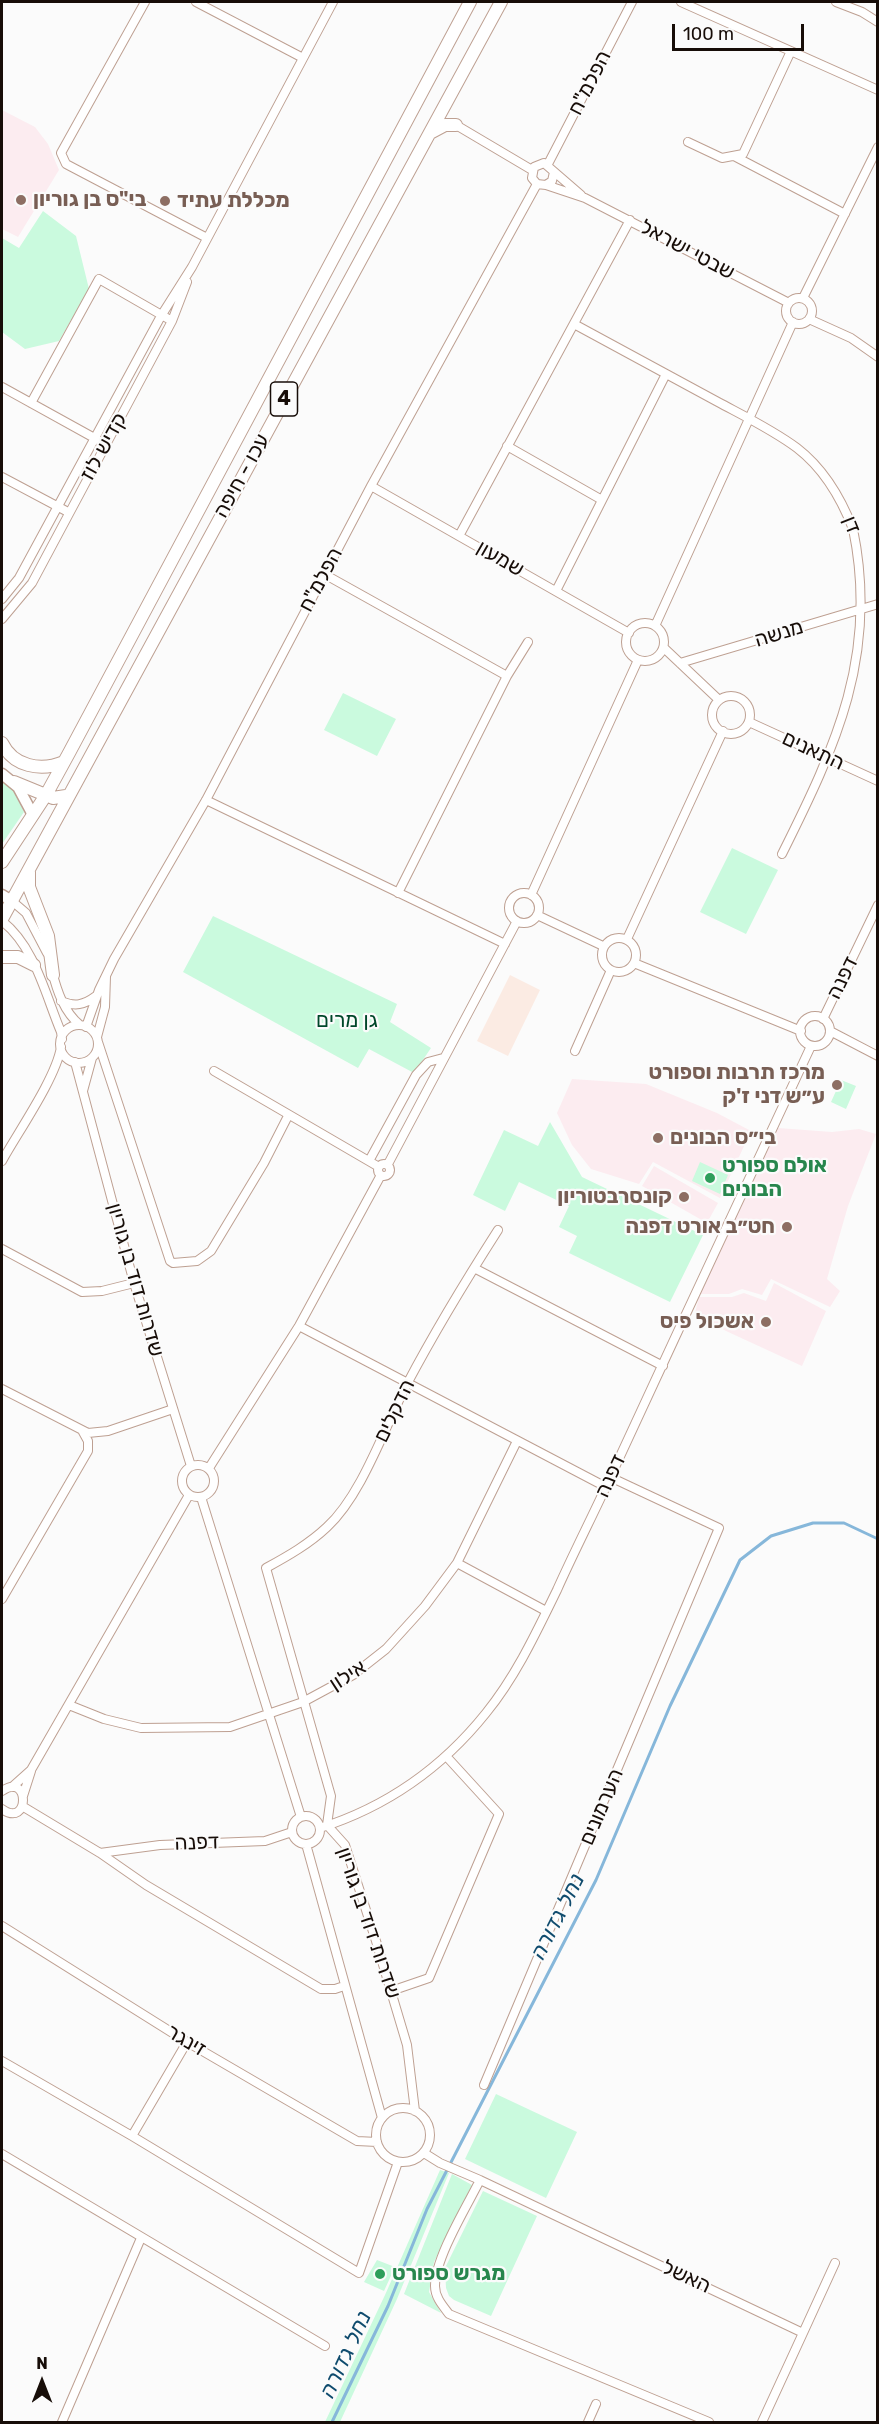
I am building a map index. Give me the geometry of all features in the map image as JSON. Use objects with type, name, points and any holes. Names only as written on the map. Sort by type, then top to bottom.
[{"type":"highway","name":"עכו - חיפה","points":[[2,862],[46,795],[64,762],[470,2]]},
{"type":"highway","name":"עכו - חיפה","points":[[2,920],[7,898],[29,868],[66,796],[501,2]]},
{"type":"highway","points":[[429,134],[445,125],[456,125],[448,110],[448,98]]},
{"type":"highway","points":[[2,743],[8,753],[22,763],[43,767],[64,762]]},
{"type":"highway","points":[[14,782],[52,798],[66,796]]},
{"type":"highway","points":[[29,868],[29,887],[48,936],[52,975]]},
{"type":"highway","points":[[2,957],[18,957],[34,965]]},
{"type":"main road","points":[[2,774],[14,782],[24,795],[33,815]]},
{"type":"street","points":[[144,2],[61,153],[66,164],[207,238]]},
{"type":"street","points":[[196,2],[303,58]]},
{"type":"street","name":"קדיש לוז","points":[[2,599],[19,578],[161,316],[192,267],[333,2]]},
{"type":"street","name":"הפלמ\"ח","points":[[551,168],[632,2]]},
{"type":"street","points":[[681,2],[878,90]]},
{"type":"street","points":[[836,2],[862,12],[878,22]]},
{"type":"street","points":[[688,142],[722,158],[743,154],[791,51]]},
{"type":"street","points":[[456,125],[532,170]]},
{"type":"street","points":[[803,298],[878,147]]},
{"type":"street","points":[[734,156],[845,214]]},
{"type":"street","points":[[540,163],[551,168],[552,182],[541,185],[532,178],[532,170],[540,163]]},
{"type":"street","name":"שבטי ישראל","points":[[551,168],[585,198]]},
{"type":"street","name":"הפלמ\"ח","points":[[83,1026],[106,976],[206,800],[371,486],[541,185]]},
{"type":"street","name":"שבטי ישראל","points":[[541,185],[585,198],[789,303]]},
{"type":"street","points":[[459,536],[630,220]]},
{"type":"street","name":"קדיש לוז","points":[[2,619],[32,583],[172,321],[192,267]]},
{"type":"street","points":[[31,403],[99,279],[172,321]]},
{"type":"street","points":[[795,298],[803,298],[812,307],[809,319],[802,323],[793,322],[786,314],[789,303],[795,298]]},
{"type":"street","points":[[809,319],[851,338],[878,357]]},
{"type":"street","points":[[655,626],[793,322]]},
{"type":"street","name":"דן","points":[[574,324],[750,419],[797,448],[828,479],[846,512],[862,554],[873,605],[867,648],[859,690],[830,759],[782,855]]},
{"type":"street","points":[[556,591],[666,374]]},
{"type":"street","points":[[2,387],[106,444]]},
{"type":"street","points":[[507,446],[602,500]]},
{"type":"street","points":[[2,477],[68,512]]},
{"type":"street","name":"שמעון","points":[[371,486],[629,633]]},
{"type":"street","points":[[324,574],[507,676]]},
{"type":"street","name":"מנשה","points":[[680,663],[873,605]]},
{"type":"street","points":[[664,648],[656,658],[638,660],[629,651],[627,639],[629,633],[638,625],[655,626],[663,635],[664,648],[719,700]]},
{"type":"street","points":[[398,893],[507,676],[528,642]]},
{"type":"street","points":[[531,895],[638,660]]},
{"type":"street","points":[[731,696],[742,700],[749,710],[748,722],[745,727],[735,733],[723,731],[714,723],[712,717],[715,705],[719,700],[731,696]]},
{"type":"street","name":"התאנים","points":[[748,722],[878,781]]},
{"type":"street","points":[[627,939],[723,731]]},
{"type":"street","points":[[206,800],[505,944]]},
{"type":"street","points":[[522,893],[531,895],[537,902],[537,915],[526,922],[517,921],[509,910],[510,901],[522,893]]},
{"type":"street","points":[[7,898],[21,907],[42,940],[61,1000],[70,1017],[97,1040],[92,1058],[87,1061],[73,1061],[48,1079]]},
{"type":"street","name":"דפנה","points":[[823,1019],[878,905]]},
{"type":"street","points":[[537,915],[603,946]]},
{"type":"street","points":[[2,920],[19,938],[34,965],[61,1032],[58,1061],[2,1161]]},
{"type":"street","points":[[208,1468],[298,1326],[517,921]]},
{"type":"street","points":[[615,938],[627,939],[636,951],[634,963],[622,972],[611,970],[601,958],[603,946],[615,938]]},
{"type":"street","points":[[634,963],[801,1030]]},
{"type":"street","points":[[575,1051],[611,970]]},
{"type":"street","name":"הפלמ\"ח","points":[[97,1040],[105,1007],[106,976]]},
{"type":"street","points":[[61,1000],[78,1005],[85,1004],[96,996]]},
{"type":"street","points":[[830,1031],[824,1043],[811,1046],[803,1040],[801,1030],[804,1021],[808,1018],[819,1017],[823,1019],[830,1031],[878,1056]]},
{"type":"street","points":[[61,1043],[70,1028],[83,1026]]},
{"type":"street","name":"שדרות דוד בן גוריון","points":[[97,1040],[170,1261],[176,1264],[205,1257],[211,1251],[264,1163],[288,1116]]},
{"type":"street","points":[[61,1043],[73,1061]]},
{"type":"street","name":"דפנה","points":[[323,1826],[379,1805],[418,1780],[446,1756],[486,1713],[517,1672],[663,1366],[690,1301],[811,1046]]},
{"type":"street","name":"שדרות דוד בן גוריון","points":[[83,1094],[92,1058]]},
{"type":"street","points":[[369,1161],[416,1075],[428,1062],[443,1058]]},
{"type":"street","name":"שדרות דוד בן גוריון","points":[[73,1061],[134,1283],[190,1466]]},
{"type":"street","points":[[214,1071],[288,1116],[383,1169]]},
{"type":"street","name":"הדקלים","points":[[266,1568],[302,1548],[329,1526],[352,1494],[369,1465],[408,1383],[498,1230]]},
{"type":"street","points":[[2,1249],[82,1292],[102,1291],[134,1283]]},
{"type":"street","points":[[474,1268],[663,1366]]},
{"type":"street","points":[[298,1326],[606,1487]]},
{"type":"street","points":[[2,1389],[82,1432],[108,1431],[173,1409]]},
{"type":"street","points":[[2,1599],[88,1450],[88,1441],[82,1432]]},
{"type":"street","name":"אילון","points":[[69,1705],[104,1719],[141,1728],[230,1727],[303,1702],[353,1675],[386,1649],[425,1606],[457,1563],[516,1441]]},
{"type":"street","points":[[202,1464],[208,1468],[214,1476],[213,1486],[206,1495],[201,1497],[189,1495],[183,1487],[182,1477],[190,1466],[202,1464]]},
{"type":"street","name":"הערמונים","points":[[484,2085],[719,1528],[610,1477]]},
{"type":"street","points":[[2,1811],[12,1813],[22,1806],[31,1770],[189,1495]]},
{"type":"street","points":[[201,1497],[301,1817]]},
{"type":"street","points":[[457,1563],[546,1611]]},
{"type":"street","name":"שדרות דוד בן גוריון","points":[[266,1568],[331,1796],[323,1826],[345,1845],[407,2045],[415,2111]]},
{"type":"street","points":[[391,1990],[429,1978],[499,1814],[446,1756]]},
{"type":"street","points":[[2,1791],[12,1787],[31,1770]]},
{"type":"street","points":[[12,1787],[19,1790],[23,1796]]},
{"type":"street","points":[[22,1806],[100,1853],[146,1885],[321,1989],[335,1989],[344,1986]]},
{"type":"street","points":[[301,1817],[312,1817],[323,1826],[318,1837],[306,1844],[299,1842],[292,1832],[293,1825],[301,1817]]},
{"type":"street","name":"דפנה","points":[[100,1853],[160,1845],[265,1841],[292,1832]]},
{"type":"street","name":"שדרות דוד בן גוריון","points":[[306,1844],[382,2118]]},
{"type":"street","name":"זינגר","points":[[2,1926],[187,2042],[357,2141],[377,2142]]},
{"type":"street","points":[[132,2136],[187,2042]]},
{"type":"street","points":[[2,2061],[132,2136],[359,2273],[398,2162]]},
{"type":"street","points":[[398,2109],[415,2111],[427,2122],[430,2130],[428,2146],[424,2153],[412,2161],[398,2162],[385,2155],[377,2142],[378,2126],[382,2118],[398,2109]]},
{"type":"street","name":"האשל","points":[[424,2153],[442,2164],[803,2332]]},
{"type":"street","points":[[2,2154],[325,2346]]},
{"type":"street","points":[[480,2180],[438,2266],[435,2287],[439,2302],[449,2314],[709,2422]]},
{"type":"street","points":[[62,2422],[141,2238]]},
{"type":"street","points":[[762,2422],[835,2263]]},
{"type":"street","points":[[588,2422],[596,2404]]},
{"type":"shaded area","name":"בי\"ס בן גוריון","points":[[2,110],[35,127],[48,144],[59,170],[18,237],[2,229]]},
{"type":"shaded area","points":[[510,975],[540,990],[508,1056],[477,1041]]},
{"type":"shaded area","name":"בי״ס הבונים","points":[[572,1079],[646,1084],[717,1113],[751,1131],[720,1198],[653,1162],[639,1184],[591,1169],[572,1145],[557,1113]]},
{"type":"shaded area","name":"חט״ב אורט דפנה","points":[[778,1128],[832,1132],[859,1129],[876,1134],[848,1206],[827,1279],[840,1291],[830,1307],[771,1279],[762,1295],[742,1289],[729,1294],[700,1294]]},
{"type":"shaded area","name":"קונסרבטוריון","points":[[654,1166],[718,1203],[707,1223],[642,1186]]},
{"type":"shaded area","name":"אשכול פיס","points":[[774,1283],[826,1311],[802,1366],[726,1331],[695,1313],[699,1297],[732,1297],[744,1293],[766,1301]]},
{"type":"green space","points":[[43,211],[76,236],[89,289],[59,341],[25,349],[2,332],[2,238],[19,248]]},
{"type":"green space","points":[[343,693],[396,719],[377,756],[324,730]]},
{"type":"green space","points":[[2,778],[14,791],[24,812],[2,844]]},
{"type":"green space","points":[[732,848],[778,870],[746,934],[700,912]]},
{"type":"green space","name":"גן מרים","points":[[213,916],[397,1004],[390,1022],[431,1048],[414,1073],[369,1049],[358,1068],[183,972]]},
{"type":"green space","points":[[841,1080],[856,1086],[846,1109],[831,1102]]},
{"type":"green space","points":[[550,1122],[582,1177],[703,1235],[670,1302],[569,1253],[577,1236],[559,1227],[569,1206],[519,1182],[505,1211],[473,1195],[504,1130],[538,1146]]},
{"type":"green space","name":"אולם ספורט הבונים","points":[[700,1162],[728,1175],[720,1194],[692,1181]]},
{"type":"green space","points":[[496,2094],[577,2132],[546,2198],[465,2159]]},
{"type":"green space","points":[[440,2170],[449,2173],[397,2299],[340,2422],[325,2422],[385,2295]]},
{"type":"green space","points":[[452,2174],[472,2185],[434,2262],[429,2292],[441,2313],[404,2294]]},
{"type":"green space","points":[[483,2191],[537,2216],[491,2316],[454,2300],[449,2296],[446,2288],[445,2268]]},
{"type":"green space","name":"מגרש ספורט","points":[[377,2260],[395,2267],[384,2291],[364,2282]]},
{"type":"waterway","name":"נחל גדורה","points":[[332,2422],[388,2306],[427,2209],[596,1880],[670,1706],[740,1560],[771,1536],[813,1523],[844,1523],[878,1539]]},
{"type":"place","name":"בי\"ס בן גוריון","points":[[21,200]]},
{"type":"place","name":"מכללת עתיד","points":[[165,201]]},
{"type":"place","name":"מרכז תרבות וספורט ע״ש דני ז'ק","points":[[837,1085]]},
{"type":"place","name":"בי״ס הבונים","points":[[658,1138]]},
{"type":"place","name":"אולם ספורט הבונים","points":[[710,1178]]},
{"type":"place","name":"קונסרבטוריון","points":[[684,1197]]},
{"type":"place","name":"חט״ב אורט דפנה","points":[[787,1227]]},
{"type":"place","name":"אשכול פיס","points":[[766,1322]]},
{"type":"place","name":"מגרש ספורט","points":[[380,2274]]}]
